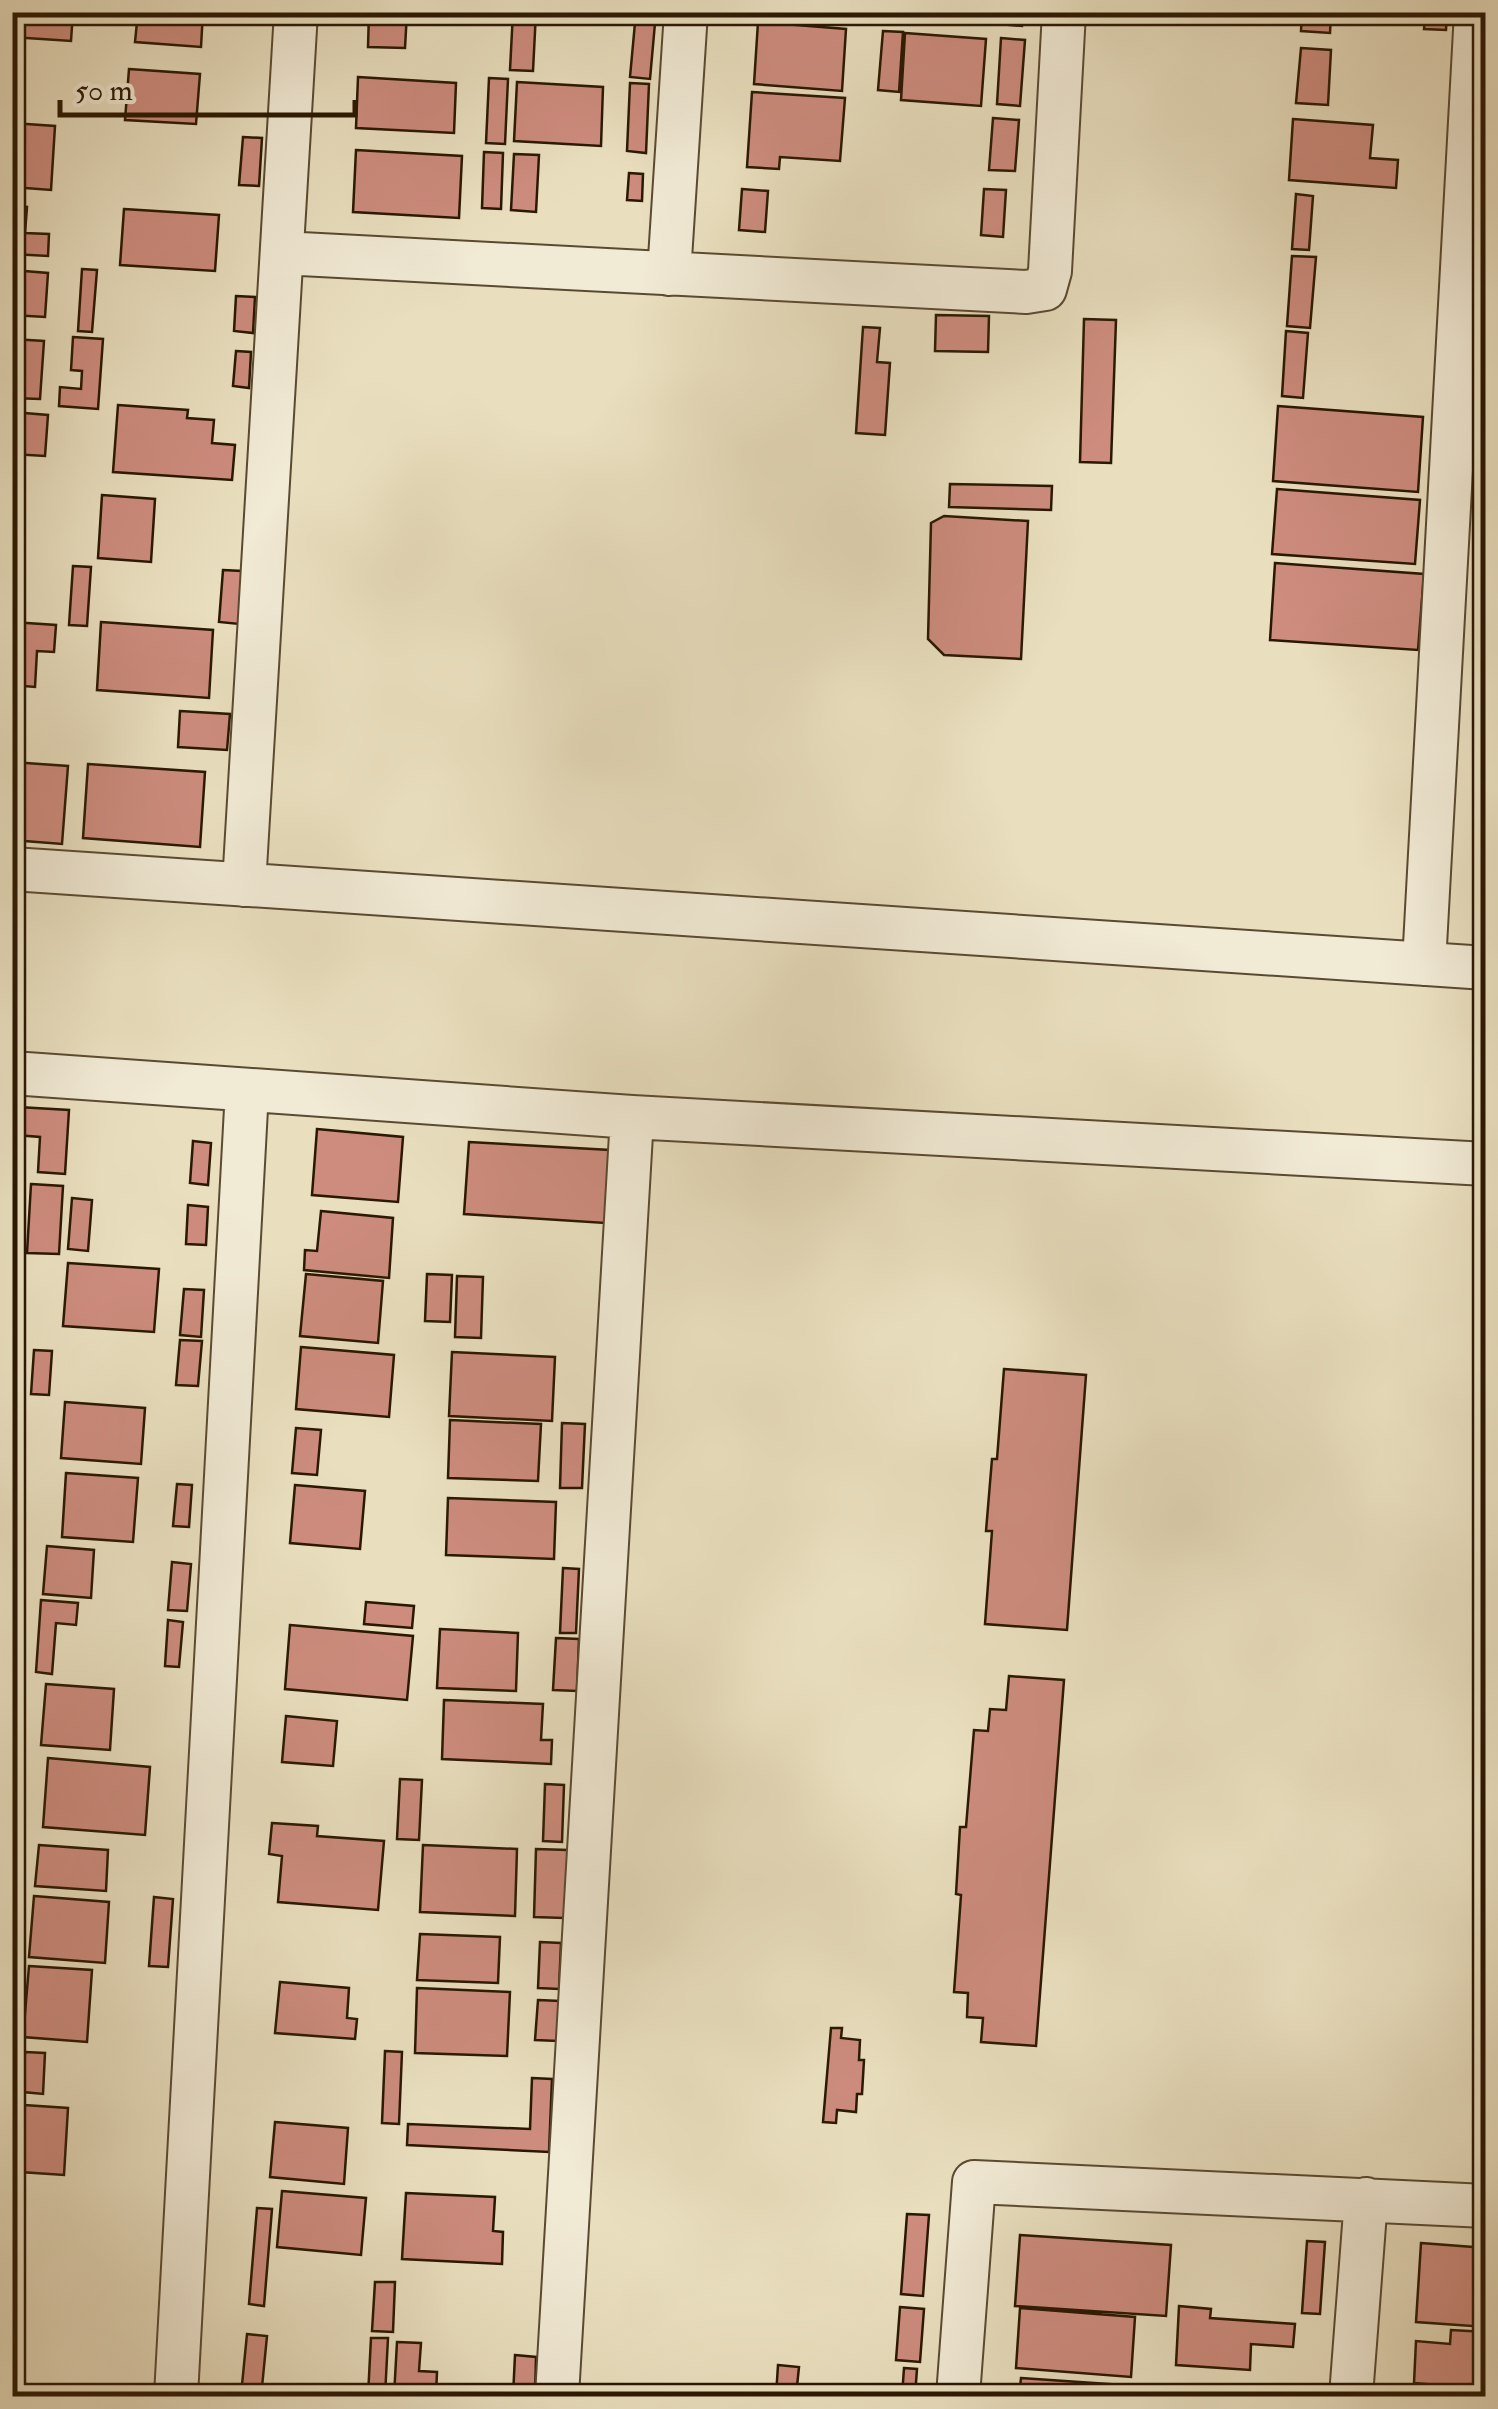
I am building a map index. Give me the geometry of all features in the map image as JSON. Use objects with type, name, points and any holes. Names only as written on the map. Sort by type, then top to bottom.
[{"type":"street","points":[[244,885],[296,12]]},
{"type":"street","points":[[669,274],[686,12]]},
{"type":"street","points":[[282,253],[1026,292],[1044,289],[1050,272],[1064,12]]},
{"type":"street","points":[[1424,964],[1476,12]]},
{"type":"street","points":[[12,869],[1486,968]]},
{"type":"street","points":[[12,1073],[632,1117],[1486,1164]]},
{"type":"street","points":[[176,2396],[247,1090]]},
{"type":"street","points":[[558,2396],[632,1117]]},
{"type":"street","points":[[958,2396],[974,2182],[1486,2206]]},
{"type":"street","points":[[1351,2396],[1366,2199]]},
{"type":"building","points":[[12,12],[73,12],[71,41],[12,37]]},
{"type":"building","points":[[138,12],[203,12],[201,47],[135,42]]},
{"type":"building","points":[[369,12],[407,12],[405,48],[368,47]]},
{"type":"building","points":[[513,12],[536,12],[533,71],[510,70]]},
{"type":"building","points":[[636,12],[656,12],[650,79],[630,77]]},
{"type":"building","points":[[763,12],[855,12],[855,19]]},
{"type":"building","points":[[904,12],[923,12],[922,23],[903,21]]},
{"type":"building","points":[[1000,12],[1023,12],[1022,26],[1000,24]]},
{"type":"building","points":[[1302,12],[1331,12],[1330,33],[1301,31]]},
{"type":"building","points":[[1426,12],[1447,12],[1446,30],[1424,29]]},
{"type":"building","points":[[758,22],[846,29],[842,91],[754,84]]},
{"type":"building","points":[[883,31],[903,32],[899,92],[878,90]]},
{"type":"building","points":[[905,33],[986,39],[981,106],[901,100]]},
{"type":"building","points":[[1001,38],[1025,40],[1020,106],[997,104]]},
{"type":"building","points":[[1301,48],[1331,50],[1328,105],[1296,103]]},
{"type":"building","points":[[129,69],[200,74],[196,124],[125,120]]},
{"type":"building","points":[[358,77],[456,83],[454,133],[356,128]]},
{"type":"building","points":[[489,78],[508,79],[505,144],[486,143]]},
{"type":"building","points":[[517,82],[603,87],[601,146],[514,141]]},
{"type":"building","points":[[630,83],[649,84],[646,153],[627,151]]},
{"type":"building","points":[[752,92],[845,98],[840,161],[780,157],[779,169],[747,167]]},
{"type":"building","points":[[993,118],[1019,120],[1015,171],[989,170]]},
{"type":"building","points":[[1293,119],[1373,125],[1370,158],[1398,160],[1396,188],[1289,180]]},
{"type":"building","points":[[12,123],[55,126],[51,190],[12,187]]},
{"type":"building","points":[[243,137],[262,138],[259,186],[239,185]]},
{"type":"building","points":[[356,150],[462,156],[459,218],[353,212]]},
{"type":"building","points":[[484,152],[503,153],[501,209],[482,208]]},
{"type":"building","points":[[514,154],[539,155],[536,212],[511,210]]},
{"type":"building","points":[[629,173],[643,174],[642,201],[627,200]]},
{"type":"building","points":[[742,189],[768,191],[765,232],[739,230]]},
{"type":"building","points":[[984,189],[1006,190],[1003,237],[981,235]]},
{"type":"building","points":[[1296,194],[1313,196],[1309,250],[1292,249]]},
{"type":"building","points":[[12,206],[27,207],[25,233],[49,234],[48,256],[12,254]]},
{"type":"building","points":[[124,209],[219,215],[215,271],[120,265]]},
{"type":"building","points":[[1292,256],[1316,257],[1310,328],[1287,326]]},
{"type":"building","points":[[82,269],[97,270],[92,332],[78,331]]},
{"type":"building","points":[[12,270],[48,273],[45,317],[12,315]]},
{"type":"building","points":[[236,296],[255,297],[253,333],[234,331]]},
{"type":"building","points":[[936,315],[989,316],[988,352],[935,351]]},
{"type":"building","points":[[1084,319],[1116,320],[1111,463],[1080,462]]},
{"type":"building","points":[[863,327],[880,328],[877,362],[890,363],[885,435],[856,433]]},
{"type":"building","points":[[1286,331],[1308,333],[1303,398],[1282,396]]},
{"type":"building","points":[[73,337],[103,339],[98,409],[59,406],[60,387],[81,389],[82,371],[71,370]]},
{"type":"building","points":[[12,339],[44,341],[40,399],[12,398]]},
{"type":"building","points":[[236,351],[251,352],[249,388],[233,386]]},
{"type":"building","points":[[118,405],[188,410],[187,418],[214,420],[212,443],[235,445],[232,480],[113,472]]},
{"type":"building","points":[[1278,406],[1423,417],[1418,492],[1273,481]]},
{"type":"building","points":[[12,412],[48,415],[45,456],[12,454]]},
{"type":"building","points":[[950,484],[1052,486],[1051,510],[949,507]]},
{"type":"building","points":[[1277,489],[1420,500],[1415,564],[1272,554]]},
{"type":"building","points":[[102,495],[155,499],[151,562],[98,558]]},
{"type":"building","points":[[944,516],[1028,521],[1021,659],[944,655],[928,639],[931,523]]},
{"type":"building","points":[[1275,563],[1424,574],[1418,650],[1270,640]]},
{"type":"building","points":[[73,566],[91,567],[87,626],[69,625]]},
{"type":"building","points":[[223,570],[242,571],[239,624],[219,622]]},
{"type":"building","points":[[12,622],[56,625],[54,652],[37,651],[35,687],[12,685]]},
{"type":"building","points":[[101,622],[213,630],[209,698],[97,690]]},
{"type":"building","points":[[180,711],[230,714],[227,750],[178,747]]},
{"type":"building","points":[[12,762],[68,766],[62,844],[12,840]]},
{"type":"building","points":[[88,764],[205,772],[200,847],[83,838]]},
{"type":"building","points":[[18,1107],[69,1110],[65,1174],[38,1172],[40,1137],[16,1135]]},
{"type":"building","points":[[317,1129],[403,1137],[398,1202],[312,1195]]},
{"type":"building","points":[[193,1141],[211,1143],[208,1185],[190,1183]]},
{"type":"building","points":[[469,1142],[610,1150],[605,1223],[464,1214]]},
{"type":"building","points":[[31,1184],[63,1186],[59,1254],[27,1253]]},
{"type":"building","points":[[72,1198],[92,1200],[88,1251],[68,1249]]},
{"type":"building","points":[[188,1205],[208,1207],[206,1245],[186,1244]]},
{"type":"building","points":[[321,1211],[393,1218],[389,1278],[304,1270],[305,1250],[317,1251]]},
{"type":"building","points":[[68,1263],[159,1269],[154,1332],[63,1326]]},
{"type":"building","points":[[306,1274],[383,1281],[378,1343],[300,1336]]},
{"type":"building","points":[[427,1274],[452,1275],[450,1322],[425,1321]]},
{"type":"building","points":[[457,1276],[483,1277],[481,1338],[455,1337]]},
{"type":"building","points":[[184,1289],[204,1290],[201,1337],[180,1335]]},
{"type":"building","points":[[180,1340],[202,1341],[198,1386],[176,1385]]},
{"type":"building","points":[[301,1347],[394,1355],[389,1417],[296,1409]]},
{"type":"building","points":[[34,1350],[52,1351],[49,1395],[31,1394]]},
{"type":"building","points":[[452,1352],[555,1357],[552,1421],[449,1416]]},
{"type":"building","points":[[1004,1369],[1086,1375],[1067,1630],[985,1624],[992,1531],[986,1531]]},
{"type":"building","points":[[65,1402],[145,1408],[141,1464],[61,1458]]},
{"type":"building","points":[[450,1420],[541,1424],[538,1481],[448,1478]]},
{"type":"building","points":[[562,1423],[585,1424],[582,1488],[560,1488]]},
{"type":"building","points":[[296,1428],[321,1430],[317,1475],[292,1473]]},
{"type":"building","points":[[66,1473],[138,1478],[133,1542],[62,1537]]},
{"type":"building","points":[[177,1484],[192,1485],[189,1527],[173,1526]]},
{"type":"building","points":[[295,1485],[365,1491],[360,1549],[290,1543]]},
{"type":"building","points":[[448,1498],[556,1502],[554,1559],[446,1555]]},
{"type":"building","points":[[47,1546],[94,1550],[91,1598],[43,1594]]},
{"type":"building","points":[[172,1562],[191,1564],[187,1611],[168,1610]]},
{"type":"building","points":[[563,1568],[579,1569],[576,1633],[560,1633]]},
{"type":"building","points":[[41,1600],[78,1603],[76,1625],[56,1623],[52,1674],[36,1672]]},
{"type":"building","points":[[366,1602],[414,1606],[412,1628],[364,1624]]},
{"type":"building","points":[[168,1620],[183,1622],[179,1667],[165,1666]]},
{"type":"building","points":[[290,1625],[413,1636],[407,1700],[285,1689]]},
{"type":"building","points":[[440,1629],[518,1633],[516,1691],[437,1688]]},
{"type":"building","points":[[556,1638],[579,1639],[577,1691],[553,1690]]},
{"type":"building","points":[[1009,1676],[1064,1680],[1036,2046],[981,2042],[983,2018],[967,2017],[968,1993],[954,1992],[961,1895],[956,1894],[960,1827],[966,1827],[974,1730],[988,1731],[990,1709],[1006,1710]]},
{"type":"building","points":[[46,1684],[114,1689],[110,1750],[41,1745]]},
{"type":"building","points":[[444,1700],[543,1704],[541,1740],[552,1740],[551,1764],[442,1759]]},
{"type":"building","points":[[286,1716],[337,1721],[333,1766],[282,1762]]},
{"type":"building","points":[[48,1758],[150,1767],[145,1835],[43,1827]]},
{"type":"building","points":[[400,1779],[422,1780],[419,1840],[397,1839]]},
{"type":"building","points":[[545,1784],[564,1785],[562,1842],[543,1841]]},
{"type":"building","points":[[272,1823],[318,1826],[317,1836],[384,1841],[378,1910],[278,1902],[282,1856],[269,1854]]},
{"type":"building","points":[[39,1845],[108,1850],[106,1891],[35,1886]]},
{"type":"building","points":[[423,1845],[517,1849],[515,1916],[420,1912]]},
{"type":"building","points":[[536,1849],[568,1850],[564,1918],[534,1917]]},
{"type":"building","points":[[34,1896],[109,1902],[105,1963],[29,1957]]},
{"type":"building","points":[[154,1897],[173,1899],[168,1967],[149,1966]]},
{"type":"building","points":[[420,1934],[500,1937],[498,1983],[417,1980]]},
{"type":"building","points":[[540,1942],[561,1943],[559,1989],[538,1988]]},
{"type":"building","points":[[29,1966],[92,1970],[87,2042],[23,2037]]},
{"type":"building","points":[[280,1982],[349,1988],[347,2018],[357,2019],[355,2039],[275,2033]]},
{"type":"building","points":[[417,1988],[510,1992],[507,2056],[415,2053]]},
{"type":"building","points":[[538,2000],[560,2001],[558,2041],[535,2040]]},
{"type":"building","points":[[831,2028],[842,2028],[841,2038],[860,2040],[859,2060],[864,2060],[862,2094],[857,2094],[856,2112],[837,2110],[836,2123],[823,2122]]},
{"type":"building","points":[[385,2051],[402,2052],[399,2124],[382,2123]]},
{"type":"building","points":[[25,2052],[45,2053],[43,2094],[23,2092]]},
{"type":"building","points":[[532,2078],[552,2079],[549,2152],[407,2145],[408,2124],[530,2129]]},
{"type":"building","points":[[24,2105],[68,2108],[64,2175],[20,2172]]},
{"type":"building","points":[[275,2122],[348,2128],[344,2184],[270,2177]]},
{"type":"building","points":[[282,2191],[366,2198],[361,2255],[277,2247]]},
{"type":"building","points":[[406,2193],[495,2197],[493,2231],[503,2232],[502,2264],[402,2259]]},
{"type":"building","points":[[257,2208],[272,2209],[264,2306],[249,2304]]},
{"type":"building","points":[[907,2214],[929,2215],[923,2296],[901,2294]]},
{"type":"building","points":[[1020,2235],[1171,2245],[1166,2316],[1015,2306]]},
{"type":"building","points":[[1307,2241],[1325,2242],[1320,2314],[1302,2313]]},
{"type":"building","points":[[1421,2243],[1486,2248],[1486,2327],[1416,2322]]},
{"type":"building","points":[[375,2282],[395,2282],[393,2332],[372,2331]]},
{"type":"building","points":[[1179,2306],[1211,2309],[1210,2318],[1295,2324],[1293,2347],[1251,2344],[1250,2370],[1176,2365]]},
{"type":"building","points":[[900,2307],[924,2309],[920,2362],[896,2360]]},
{"type":"building","points":[[1020,2308],[1135,2317],[1131,2377],[1016,2368]]},
{"type":"building","points":[[1451,2330],[1486,2332],[1486,2389],[1414,2383],[1416,2341],[1450,2344]]},
{"type":"building","points":[[247,2334],[267,2336],[262,2387],[242,2385]]},
{"type":"building","points":[[371,2338],[388,2338],[385,2396],[368,2396]]},
{"type":"building","points":[[397,2342],[421,2343],[419,2371],[437,2372],[436,2396],[394,2396]]},
{"type":"building","points":[[515,2355],[536,2357],[535,2396],[513,2396]]},
{"type":"building","points":[[778,2365],[799,2367],[796,2396],[776,2396]]},
{"type":"building","points":[[904,2368],[917,2369],[915,2396],[902,2396]]},
{"type":"building","points":[[1021,2378],[1137,2386],[1137,2396],[1019,2396]]},
{"type":"building","points":[[12,2386],[54,2389],[53,2396],[12,2396]]},
{"type":"building","points":[[1407,2387],[1486,2392],[1486,2396],[1407,2396]]},
{"type":"building","points":[[1170,2389],[1251,2394],[1251,2396],[1169,2396]]}]
